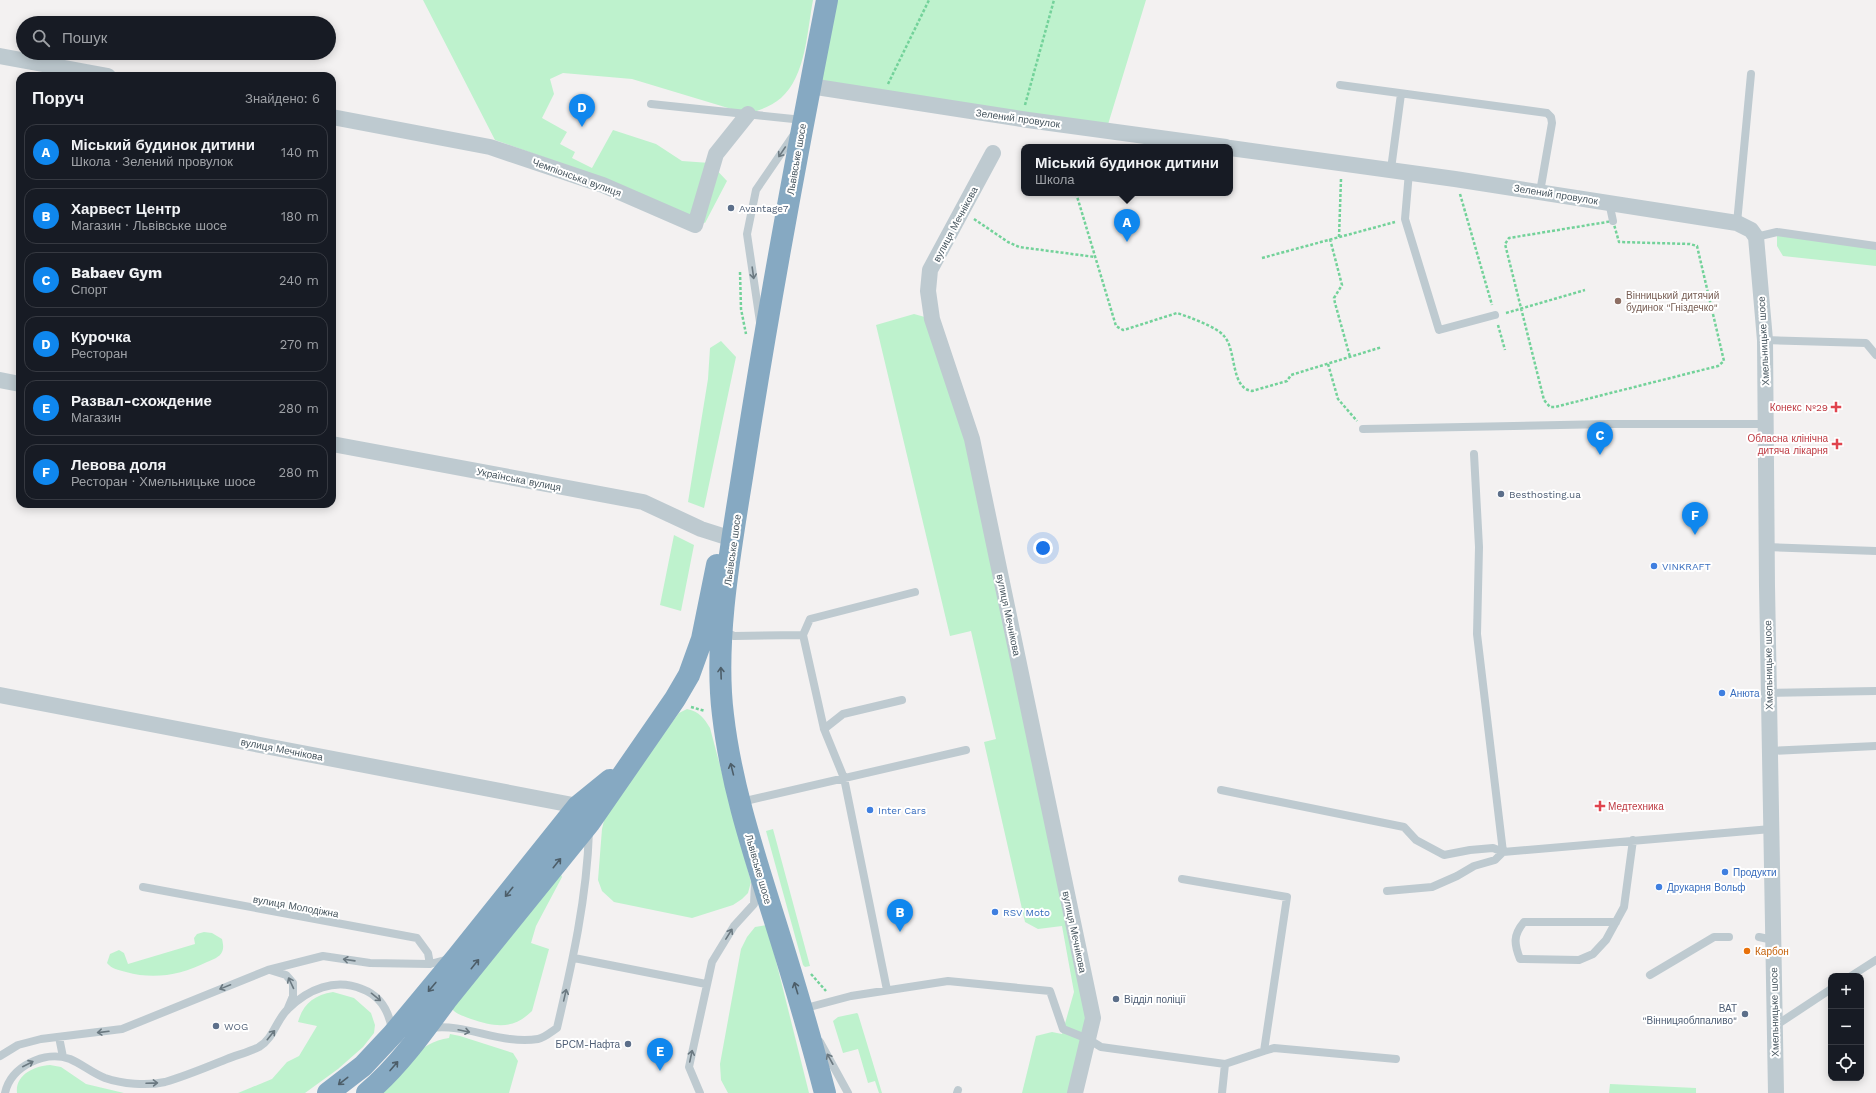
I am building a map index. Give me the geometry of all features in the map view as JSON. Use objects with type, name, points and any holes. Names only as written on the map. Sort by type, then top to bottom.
[{"type":"highway","name":"Львівське шосе","points":[[825,1093],[802,1009],[757,863],[740,802],[729,755],[722,712],[721,666],[722,631],[740,492],[763,342],[827,0]]},
{"type":"highway","points":[[328,1093],[363,1066],[393,1034],[578,810],[631,763],[689,675],[702,639],[723,536],[740,492]]},
{"type":"highway","points":[[367,1093],[380,1081],[426,1029],[578,810]]},
{"type":"street","points":[[0,56],[16,59]]},
{"type":"street","points":[[22,60],[86,72]]},
{"type":"street","name":"Зелений провулок","points":[[810,86],[1021,119],[1204,144]]},
{"type":"street","name":"Чемпіонська вулиця","points":[[336,118],[490,147],[603,185],[695,225],[716,154],[748,114]]},
{"type":"street","name":"Зелений провулок","points":[[1233,148],[1409,172],[1737,223],[1751,230],[1756,236]]},
{"type":"street","name":"вулиця Мечнікова","points":[[993,154],[930,270],[928,281],[929,302],[932,319],[972,439],[1093,1018],[1075,1093]]},
{"type":"street","name":"Хмельницьке шосе","points":[[1756,236],[1765,340],[1766,547],[1771,829],[1766,939],[1775,1026],[1776,1093]]},
{"type":"street","points":[[0,380],[16,383]]},
{"type":"street","name":"Українська вулиця","points":[[336,445],[643,502],[701,528],[723,536]]},
{"type":"street","name":"вулиця Мечнікова","points":[[0,695],[578,810]]},
{"type":"lane","points":[[1737,223],[1751,74]]},
{"type":"lane","points":[[1340,85],[1547,113],[1551,117],[1552,123],[1540,192]]},
{"type":"lane","points":[[1391,170],[1401,94]]},
{"type":"lane","points":[[651,104],[804,120],[756,190],[747,234],[763,342]]},
{"type":"lane","points":[[1409,172],[1405,219],[1439,330],[1496,315]]},
{"type":"lane","points":[[1609,202],[1613,221]]},
{"type":"lane","points":[[1756,236],[1777,232],[1876,246]]},
{"type":"lane","points":[[1765,340],[1866,343],[1876,355]]},
{"type":"lane","points":[[1364,428],[1609,424],[1766,424]]},
{"type":"lane","points":[[1474,454],[1479,547],[1477,634],[1503,852]]},
{"type":"lane","points":[[1766,547],[1876,551]]},
{"type":"lane","points":[[887,990],[844,778],[824,729],[802,635],[810,619],[915,592]]},
{"type":"lane","points":[[722,631],[734,636],[802,635]]},
{"type":"lane","points":[[1769,693],[1876,690]]},
{"type":"lane","points":[[824,729],[843,714],[902,700]]},
{"type":"lane","points":[[1770,751],[1876,746]]},
{"type":"lane","points":[[740,802],[966,750]]},
{"type":"lane","points":[[1221,790],[1404,827],[1416,840],[1444,855],[1494,848],[1503,852],[1771,829]]},
{"type":"lane","points":[[426,1029],[443,1026],[504,1039],[539,1039],[557,1028],[574,958],[589,851],[578,810]]},
{"type":"lane","points":[[1616,922],[1524,922],[1516,931],[1515,948],[1520,959],[1579,960],[1593,954],[1606,940],[1616,922],[1624,906],[1633,840]]},
{"type":"lane","points":[[1387,891],[1432,887],[1457,876],[1474,866],[1495,860],[1503,852]]},
{"type":"lane","points":[[700,1093],[689,1067],[706,984],[712,962],[734,926],[754,904],[757,863]]},
{"type":"lane","points":[[1182,879],[1287,897],[1264,1051]]},
{"type":"lane","name":"вулиця Молодіжна","points":[[143,887],[417,938],[428,953],[430,964]]},
{"type":"lane","points":[[1650,975],[1714,937],[1729,937]]},
{"type":"lane","points":[[0,1056],[18,1045],[59,1037],[122,1029],[268,970],[323,956],[370,963],[430,964],[457,957]]},
{"type":"lane","points":[[574,958],[706,984]]},
{"type":"lane","points":[[1856,973],[1876,960]]},
{"type":"lane","points":[[5,1093],[11,1079],[22,1067],[36,1060],[63,1057],[105,1078],[144,1084],[160,1083],[175,1079],[258,1047],[271,1036],[293,996],[293,983],[286,975],[268,970]]},
{"type":"lane","points":[[848,1093],[802,1009],[887,990],[948,981],[1050,991],[1063,1029],[1088,1039],[1101,1047],[1225,1064],[1274,1048],[1396,1059]]},
{"type":"lane","points":[[287,1009],[312,991],[334,984],[355,986],[371,993],[381,1001],[388,1013],[393,1034]]},
{"type":"lane","points":[[1775,1026],[1828,991]]},
{"type":"lane","points":[[59,1037],[63,1057]]},
{"type":"lane","points":[[1222,1093],[1225,1064]]},
{"type":"path","points":[[881,97],[929,0]]},
{"type":"path","points":[[1021,119],[1054,0]]},
{"type":"path","points":[[1339,237],[1342,163]]},
{"type":"path","points":[[1455,179],[1505,350]]},
{"type":"path","points":[[1077,196],[1116,326],[1118,328],[1127,329],[1177,313],[1218,331],[1227,340],[1240,384],[1246,390],[1252,391],[1287,381],[1291,375],[1382,347]]},
{"type":"path","points":[[961,211],[1008,242],[1019,246],[1095,257]]},
{"type":"path","points":[[1262,258],[1405,219]]},
{"type":"path","points":[[1613,221],[1619,242],[1690,244],[1697,246],[1724,352],[1724,361],[1722,364],[1550,407],[1544,400],[1520,309],[1506,240],[1509,238],[1613,221]]},
{"type":"path","points":[[1330,239],[1342,285],[1334,298],[1350,357]]},
{"type":"path","points":[[1496,315],[1584,290]]},
{"type":"path","points":[[1328,364],[1338,399],[1364,428]]},
{"type":"path","points":[[675,698],[686,706],[711,712],[722,712]]},
{"type":"path","points":[[810,972],[834,1001]]},
{"type":"green space","points":[[423,0],[813,0],[807,39],[801,65],[796,78],[789,89],[777,101],[766,108],[748,114],[632,79],[563,73],[550,79],[554,94],[542,118],[567,132],[560,144],[575,152],[572,158],[592,168],[613,130],[656,144],[682,161],[710,163],[727,181],[705,223],[605,179],[495,140]]},
{"type":"green space","points":[[836,0],[1146,0],[1106,131],[819,87]]},
{"type":"green space","points":[[1777,232],[1876,246],[1876,266],[1783,256],[1777,246]]},
{"type":"green space","points":[[914,314],[932,319],[968,424],[1093,1018],[1074,1093],[1022,1093],[1036,1036],[1052,1032],[1062,1034],[1074,992],[1062,926],[1038,929],[1025,922],[984,742],[996,739],[971,631],[950,636],[876,325]]},
{"type":"green space","points":[[721,341],[736,357],[704,508],[688,502],[708,379],[710,348]]},
{"type":"green space","points":[[674,535],[694,545],[681,611],[660,605]]},
{"type":"green space","points":[[687,709],[701,716],[710,728],[751,882],[748,893],[733,905],[692,918],[614,902],[602,891],[598,880],[602,829],[607,808],[679,713]]},
{"type":"green space","points":[[773,829],[810,966],[805,967],[803,965],[766,831]]},
{"type":"green space","points":[[560,872],[562,877],[536,926],[531,943],[549,949],[532,1011],[518,1021],[503,1025],[480,1022],[456,1013],[452,1009]]},
{"type":"green space","points":[[767,925],[809,1093],[728,1093],[721,1080],[720,1064],[741,949],[747,937],[755,927]]},
{"type":"green space","points":[[204,932],[212,933],[222,939],[222,952],[216,958],[187,970],[167,975],[147,976],[118,970],[111,967],[107,963],[110,954],[119,950],[124,953],[128,964],[195,944],[194,938],[197,934]]},
{"type":"green space","points":[[333,992],[354,998],[371,1013],[375,1025],[374,1033],[363,1047],[338,1069],[305,1093],[238,1093],[272,1079],[287,1062],[299,1056],[317,1026],[298,1022],[303,1010],[310,1001],[320,995]]},
{"type":"green space","points":[[857,1013],[882,1093],[879,1093],[875,1081],[868,1083],[858,1049],[843,1053],[833,1021],[838,1017]]},
{"type":"green space","points":[[450,1034],[513,1053],[518,1061],[509,1093],[379,1093],[419,1051],[438,1040],[449,1038]]},
{"type":"green space","points":[[50,1065],[61,1067],[86,1084],[124,1093],[17,1093],[17,1087],[22,1076],[38,1067]]},
{"type":"green space","points":[[1610,1084],[1696,1088],[1696,1093],[1609,1093]]},
{"type":"place","name":"Курочка","points":[[582,127]]},
{"type":"place","name":"Avantage7","points":[[731,208]]},
{"type":"place","name":"Міський будинок дитини","points":[[1127,242]]},
{"type":"place","name":"Вінницький дитячий будинок \"Гніздечко\"","points":[[1618,301]]},
{"type":"place","name":"Конекс №29","points":[[1836,407]]},
{"type":"place","name":"Обласна клінічна дитяча лікарня","points":[[1837,444]]},
{"type":"place","name":"Babaev Gym","points":[[1600,455]]},
{"type":"place","name":"Besthosting.ua","points":[[1501,494]]},
{"type":"place","name":"Левова доля","points":[[1695,535]]},
{"type":"place","name":"VINKRAFT","points":[[1654,566]]},
{"type":"place","name":"Анюта","points":[[1722,693]]},
{"type":"place","name":"Медтехника","points":[[1600,806]]},
{"type":"place","name":"Inter Cars","points":[[870,810]]},
{"type":"place","name":"Продукти","points":[[1725,872]]},
{"type":"place","name":"Друкарня Вольф","points":[[1659,887]]},
{"type":"place","name":"RSV Moto","points":[[995,912]]},
{"type":"place","name":"Харвест Центр","points":[[900,932]]},
{"type":"place","name":"Карбон","points":[[1747,951]]},
{"type":"place","name":"Відділ поліції","points":[[1116,999]]},
{"type":"place","name":"ВАТ \"Вінницяоблпаливо\"","points":[[1745,1014]]},
{"type":"place","name":"WOG","points":[[216,1026]]},
{"type":"place","name":"БРСМ-Нафта","points":[[628,1044]]},
{"type":"place","name":"Развал-схождение","points":[[660,1071]]}]
